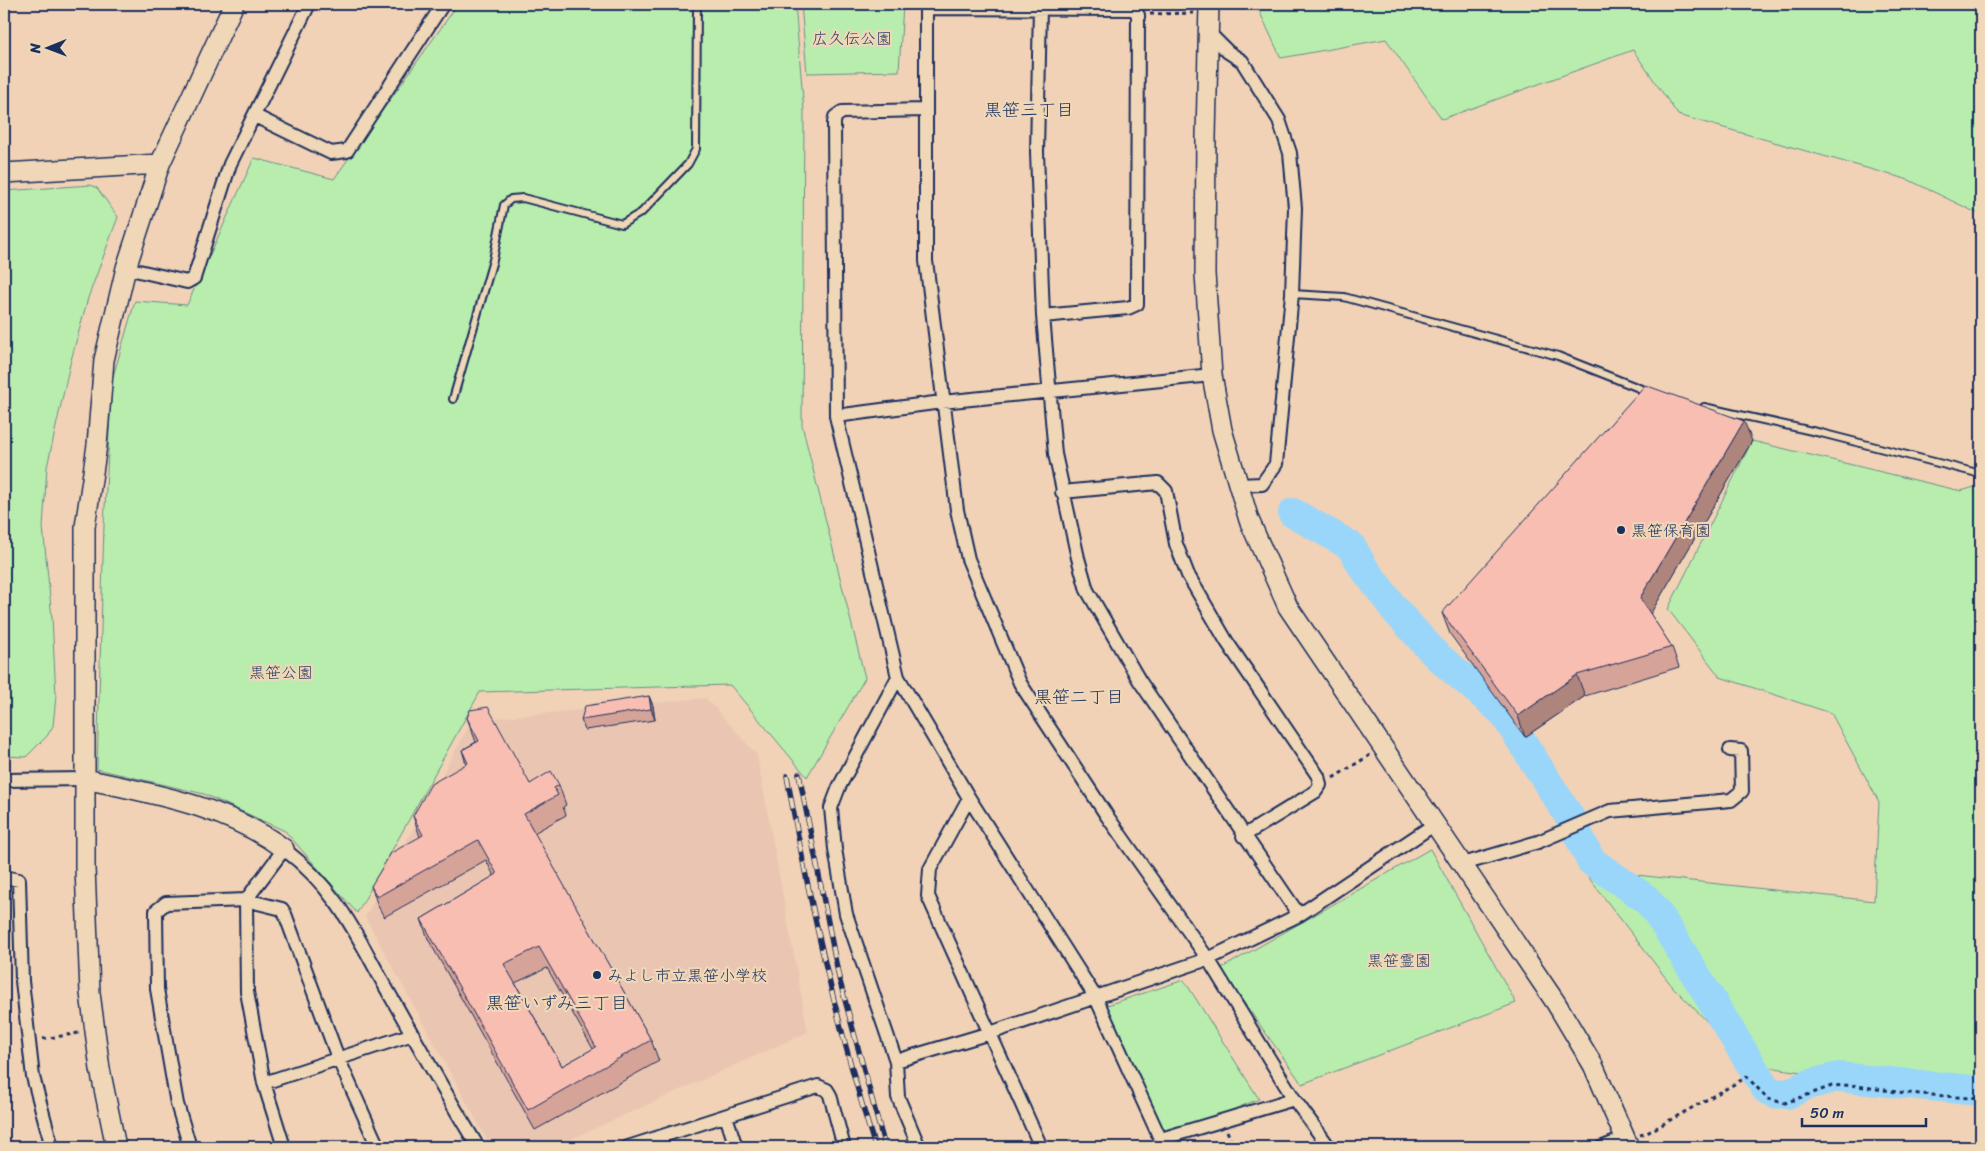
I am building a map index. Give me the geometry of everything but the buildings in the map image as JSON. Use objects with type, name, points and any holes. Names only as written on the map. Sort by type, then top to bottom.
[{"type":"street","points":[[116,1147],[94,1031],[90,993],[85,868],[86,527],[97,445],[104,360],[126,268],[160,164],[234,4]]},
{"type":"street","points":[[126,268],[186,282],[194,278],[230,164],[309,4]]},
{"type":"street","points":[[255,116],[331,154],[347,150],[443,4]]},
{"type":"street","points":[[1043,316],[1128,308],[1137,304],[1138,15],[1134,9],[926,6],[924,110],[926,261],[942,402],[957,510],[968,558],[1020,683],[1107,816],[1208,959],[1294,1099],[1329,1147]]},
{"type":"street","points":[[1040,7],[1037,152],[1043,316],[1055,454],[1062,492],[1088,590],[1139,680],[1243,836],[1299,915]]},
{"type":"street","points":[[1209,8],[1206,274],[1212,375],[1222,430],[1249,520],[1288,607],[1561,1010],[1593,1065],[1628,1143],[1603,1147]]},
{"type":"street","points":[[1208,32],[1228,52],[1242,62],[1279,120],[1290,154],[1295,208],[1292,294],[1276,464],[1262,484],[1239,485]]},
{"type":"street","points":[[924,110],[842,112],[835,117],[834,123],[836,416],[898,677],[969,798],[1096,998],[1162,1143],[1294,1099]]},
{"type":"street","points":[[4,173],[160,164]]},
{"type":"street","points":[[836,416],[942,402],[1212,375]]},
{"type":"street","points":[[1062,492],[1158,483],[1166,491],[1176,544],[1188,575],[1227,642],[1318,776],[1320,785],[1315,792],[1243,836]]},
{"type":"street","points":[[898,677],[839,787],[831,808],[835,849],[846,914],[896,1061],[898,1097],[919,1147]]},
{"type":"street","points":[[1463,864],[1538,842],[1610,811],[1731,800],[1742,790],[1741,752],[1730,750]]},
{"type":"street","points":[[4,780],[85,780],[220,812],[257,830],[284,848],[304,864],[328,889],[355,930],[444,1092],[478,1147]]},
{"type":"street","points":[[969,798],[930,869],[928,896],[1041,1147]]},
{"type":"street","points":[[896,1061],[990,1033],[1208,959],[1299,915],[1435,824]]},
{"type":"street","points":[[284,848],[246,900],[247,992],[264,1083],[284,1147]]},
{"type":"street","points":[[4,877],[19,880],[22,981],[37,1097],[52,1147]]},
{"type":"street","points":[[190,1147],[177,1104],[156,988],[156,911],[166,903],[246,900],[282,909],[285,914],[338,1058],[378,1147]]},
{"type":"street","points":[[264,1083],[413,1034]]},
{"type":"street","points":[[628,1147],[818,1086],[827,1090],[830,1095],[844,1147]]},
{"type":"street","points":[[726,1116],[736,1147]]},
{"type":"lane","points":[[453,399],[493,260],[504,205],[511,199],[523,198],[622,224],[642,212],[688,164],[696,149],[697,4]]},
{"type":"lane","points":[[1292,294],[1344,297],[1558,356],[1654,394]]},
{"type":"lane","points":[[1700,406],[1821,433],[1981,474]]},
{"type":"path","points":[[1138,15],[1209,8]]},
{"type":"path","points":[[1320,785],[1384,748]]},
{"type":"path","points":[[30,1041],[94,1031]]},
{"type":"path","points":[[1628,1143],[1747,1077],[1768,1099],[1785,1103],[1832,1086],[1852,1085],[1897,1092],[1981,1100]]},
{"type":"shaded area","name":"みよし市立黒笹小学校","points":[[706,698],[757,755],[808,1032],[554,1147],[491,1147],[365,917],[472,720]]},
{"type":"green space","name":"黒笹公園","points":[[458,4],[795,4],[804,111],[802,425],[865,678],[807,777],[730,685],[480,692],[357,913],[285,831],[204,794],[97,769],[104,525],[112,380],[135,301],[187,305],[254,158],[334,179]]},
{"type":"green space","name":"広久伝公園","points":[[801,4],[903,4],[899,71],[807,73]]},
{"type":"green space","points":[[1256,4],[1981,4],[1981,215],[1909,180],[1678,115],[1633,50],[1442,119],[1386,39],[1281,58]]},
{"type":"green space","points":[[91,185],[97,188],[118,217],[88,298],[70,364],[47,467],[43,527],[52,618],[56,696],[53,726],[47,736],[26,757],[4,756],[4,191]]},
{"type":"green space","points":[[1752,441],[1961,491],[1981,485],[1981,1091],[1859,1081],[1749,1064],[1672,986],[1582,869],[1874,901],[1879,802],[1831,713],[1720,677],[1668,609]]},
{"type":"green space","name":"黒笹霊園","points":[[1430,849],[1516,1003],[1302,1084],[1220,969]]},
{"type":"green space","points":[[1184,980],[1259,1099],[1161,1139],[1095,1009]]},
{"type":"waterway","points":[[1293,513],[1351,546],[1363,567],[1396,611],[1436,655],[1503,712],[1569,816],[1591,861],[1645,898],[1657,912],[1766,1089],[1773,1093],[1787,1094],[1807,1085],[1838,1077],[1981,1091]]},
{"type":"railway","points":[[799,774],[839,978],[885,1147]]},
{"type":"railway","points":[[787,776],[825,963],[848,1056],[875,1147]]},
{"type":"place","name":"黒笹保育園","points":[[1621,530]]},
{"type":"place","name":"みよし市立黒笹小学校","points":[[597,975]]},
{"type":"district","name":"黒笹三丁目","points":[[1029,110]]},
{"type":"district","name":"黒笹二丁目","points":[[1079,697]]},
{"type":"district","name":"黒笹いずみ三丁目","points":[[557,1003]]}]
